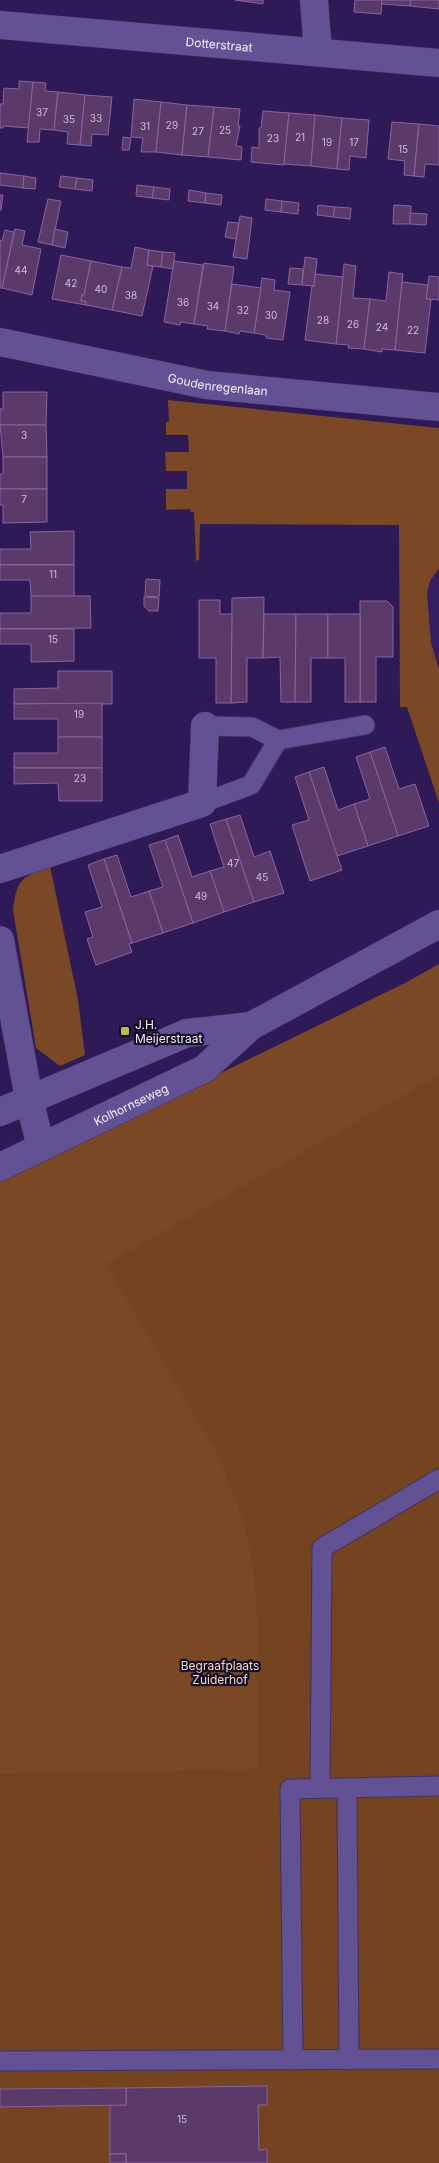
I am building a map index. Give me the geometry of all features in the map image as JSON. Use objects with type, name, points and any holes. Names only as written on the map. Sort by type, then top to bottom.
[{"type":"street","points":[[314,0],[318,52]]},
{"type":"street","name":"Dotterstraat","points":[[0,26],[439,63]]},
{"type":"street","name":"Goudenregenlaan","points":[[0,342],[207,385],[439,407]]},
{"type":"street","points":[[0,869],[202,803],[206,726]]},
{"type":"street","name":"Kolhornseweg","points":[[0,1167],[204,1069],[251,1026],[439,924]]},
{"type":"street","points":[[0,940],[29,1099],[41,1147]]},
{"type":"street","name":"Kolhornseweg","points":[[0,1112],[187,1033],[251,1026]]},
{"type":"lane","points":[[206,726],[252,727],[278,740],[365,725]]},
{"type":"lane","points":[[202,803],[251,785],[278,740]]},
{"type":"lane","points":[[320,1788],[322,1548],[439,1479]]},
{"type":"lane","points":[[293,2060],[290,1789],[439,1786]]},
{"type":"lane","points":[[347,1788],[349,2060]]},
{"type":"lane","points":[[0,2061],[439,2059]]},
{"type":"shaded area","points":[[439,568],[439,669],[431,643],[427,593],[430,581]]},
{"type":"green space","points":[[168,400],[439,428],[439,568],[430,581],[427,593],[431,643],[439,669],[439,803],[407,707],[400,707],[399,525],[200,524],[199,560],[196,561],[194,512],[191,512],[190,509],[166,510],[166,489],[187,489],[187,471],[166,471],[165,452],[189,452],[188,435],[166,435],[166,422],[169,422]]},
{"type":"green space","points":[[50,866],[78,1000],[85,1055],[60,1066],[36,1048],[13,910],[17,891],[22,880]]},
{"type":"green space","points":[[439,964],[439,1075],[106,1264],[219,1457],[243,1520],[254,1570],[257,1616],[257,1769],[0,1774],[0,1181],[407,982]]},
{"type":"green space","name":"Begraafplaats Zuiderhof","points":[[439,1036],[439,2163],[0,2163],[0,1181]]},
{"type":"building","points":[[235,0],[263,0],[263,4]]},
{"type":"building","points":[[355,0],[382,0],[381,14],[354,12]]},
{"type":"building","points":[[382,0],[411,0],[410,6],[382,4]]},
{"type":"building","points":[[411,0],[439,0],[439,9],[410,6]]},
{"type":"building","points":[[19,81],[33,82],[29,128],[3,126],[3,128],[0,128],[0,104],[3,104],[4,88],[19,89]]},
{"type":"building","points":[[33,82],[46,83],[45,91],[58,92],[54,130],[40,129],[39,142],[27,142]]},
{"type":"building","points":[[58,92],[85,95],[80,145],[67,144],[68,132],[54,130]]},
{"type":"building","points":[[85,95],[112,97],[108,135],[92,134],[91,146],[80,145]]},
{"type":"building","points":[[134,99],[161,102],[156,152],[141,152],[143,138],[131,137]]},
{"type":"building","points":[[161,102],[187,105],[182,155],[156,152]]},
{"type":"building","points":[[187,105],[214,107],[208,157],[182,155]]},
{"type":"building","points":[[214,107],[240,109],[238,126],[240,126],[236,146],[242,147],[241,160],[208,157]]},
{"type":"building","points":[[263,111],[289,113],[284,165],[251,162],[252,147],[259,148],[259,128],[261,128]]},
{"type":"building","points":[[289,113],[315,115],[311,166],[284,164]]},
{"type":"building","points":[[315,115],[342,118],[337,169],[311,166]]},
{"type":"building","points":[[342,118],[369,120],[366,158],[350,156],[349,170],[337,169]]},
{"type":"building","points":[[392,122],[419,124],[414,176],[404,175],[405,161],[388,159]]},
{"type":"building","points":[[419,124],[439,126],[439,165],[425,164],[424,177],[414,176]]},
{"type":"building","points":[[123,137],[131,138],[129,150],[122,150]]},
{"type":"building","points":[[0,173],[24,176],[23,188],[0,185]]},
{"type":"building","points":[[24,176],[36,178],[35,189],[23,188]]},
{"type":"building","points":[[61,176],[77,178],[75,189],[59,187]]},
{"type":"building","points":[[77,178],[93,180],[92,191],[75,189]]},
{"type":"building","points":[[137,185],[154,187],[152,198],[136,196]]},
{"type":"building","points":[[154,187],[170,189],[169,200],[152,198]]},
{"type":"building","points":[[189,190],[206,193],[205,203],[188,201]]},
{"type":"building","points":[[206,193],[222,195],[221,205],[205,203]]},
{"type":"building","points":[[0,195],[3,195],[1,210],[0,210]]},
{"type":"building","points":[[48,199],[61,201],[52,245],[38,242]]},
{"type":"building","points":[[266,199],[282,201],[281,212],[265,210]]},
{"type":"building","points":[[282,201],[299,203],[298,214],[281,212]]},
{"type":"building","points":[[318,205],[335,207],[333,217],[317,215]]},
{"type":"building","points":[[394,205],[411,206],[410,224],[393,224]]},
{"type":"building","points":[[335,207],[351,208],[350,219],[333,217]]},
{"type":"building","points":[[410,213],[427,214],[426,225],[410,224]]},
{"type":"building","points":[[240,216],[252,218],[247,259],[233,257]]},
{"type":"building","points":[[228,222],[239,223],[236,239],[225,237]]},
{"type":"building","points":[[15,229],[25,231],[22,245],[41,249],[32,295],[2,288]]},
{"type":"building","points":[[55,229],[68,232],[65,248],[52,245]]},
{"type":"building","points":[[5,230],[14,232],[2,288],[0,288],[0,240],[2,241]]},
{"type":"building","points":[[135,247],[149,250],[147,265],[153,266],[142,316],[112,310],[122,267],[131,268]]},
{"type":"building","points":[[149,250],[163,252],[161,267],[147,265]]},
{"type":"building","points":[[163,252],[175,253],[173,269],[161,267]]},
{"type":"building","points":[[61,255],[91,261],[81,301],[86,301],[86,305],[52,299]]},
{"type":"building","points":[[305,257],[317,259],[314,286],[302,285]]},
{"type":"building","points":[[91,261],[122,267],[112,310],[86,305],[86,301],[81,301]]},
{"type":"building","points":[[174,261],[203,265],[194,324],[181,322],[180,325],[164,322]]},
{"type":"building","points":[[204,263],[234,267],[225,331],[207,329],[208,326],[194,324]]},
{"type":"building","points":[[344,264],[356,266],[353,298],[370,299],[364,349],[348,348],[349,345],[336,344]]},
{"type":"building","points":[[290,268],[303,269],[302,285],[288,284]]},
{"type":"building","points":[[389,272],[403,274],[395,350],[382,349],[382,352],[364,349],[370,299],[386,301]]},
{"type":"building","points":[[315,274],[343,277],[336,344],[305,340]]},
{"type":"building","points":[[429,276],[439,277],[439,300],[426,299]]},
{"type":"building","points":[[262,278],[275,280],[274,290],[290,292],[283,340],[266,338],[266,335],[254,333]]},
{"type":"building","points":[[402,282],[428,285],[426,299],[431,299],[425,353],[395,350]]},
{"type":"building","points":[[232,284],[261,288],[254,333],[240,331],[239,334],[225,331]]},
{"type":"building","points":[[3,392],[47,392],[46,425],[0,425],[0,409],[3,409]]},
{"type":"building","points":[[0,425],[46,425],[47,457],[3,457]]},
{"type":"building","points":[[3,457],[47,457],[47,489],[0,489],[0,474],[3,474]]},
{"type":"building","points":[[0,489],[47,489],[47,522],[3,523],[3,505],[0,505]]},
{"type":"building","points":[[74,531],[74,565],[0,565],[0,549],[31,549],[30,532]]},
{"type":"building","points":[[0,565],[74,565],[74,597],[31,596],[30,580],[0,580]]},
{"type":"building","points":[[146,579],[160,580],[159,597],[145,596]]},
{"type":"building","points":[[31,596],[90,596],[91,628],[0,629],[0,613],[31,613]]},
{"type":"building","points":[[144,597],[159,598],[158,611],[149,611],[144,606]]},
{"type":"building","points":[[264,597],[263,658],[247,658],[247,702],[231,703],[232,598]]},
{"type":"building","points":[[199,600],[220,600],[220,614],[232,614],[231,703],[216,703],[216,658],[199,658]]},
{"type":"building","points":[[360,601],[387,601],[393,607],[393,657],[376,657],[376,702],[360,702]]},
{"type":"building","points":[[264,614],[296,614],[295,702],[281,702],[280,657],[263,658]]},
{"type":"building","points":[[296,614],[328,614],[328,658],[311,658],[311,702],[295,702]]},
{"type":"building","points":[[328,614],[360,614],[360,702],[345,702],[345,658],[328,658]]},
{"type":"building","points":[[0,629],[74,629],[74,661],[31,662],[31,644],[0,644]]},
{"type":"building","points":[[58,671],[112,671],[112,704],[14,704],[14,689],[58,688]]},
{"type":"building","points":[[102,703],[102,737],[58,737],[58,719],[14,719],[14,704]]},
{"type":"building","points":[[58,737],[102,737],[102,768],[14,768],[14,753],[58,753]]},
{"type":"building","points":[[385,747],[399,789],[415,784],[429,826],[398,836],[370,752]]},
{"type":"building","points":[[370,752],[398,836],[368,846],[354,804],[370,799],[356,757]]},
{"type":"building","points":[[324,767],[338,810],[354,804],[368,846],[337,856],[309,772]]},
{"type":"building","points":[[14,768],[102,768],[102,801],[59,801],[58,783],[14,784]]},
{"type":"building","points":[[309,772],[342,870],[310,881],[292,825],[309,820],[295,777]]},
{"type":"building","points":[[240,815],[254,857],[270,851],[284,893],[254,902],[226,819]]},
{"type":"building","points":[[226,819],[254,902],[224,912],[210,871],[224,867],[210,824]]},
{"type":"building","points":[[178,835],[192,877],[210,871],[224,912],[193,923],[165,840]]},
{"type":"building","points":[[165,840],[193,923],[163,933],[149,891],[163,887],[149,845]]},
{"type":"building","points":[[117,855],[131,897],[149,891],[163,933],[132,943],[104,859]]},
{"type":"building","points":[[104,859],[132,943],[129,944],[132,952],[96,965],[87,939],[93,937],[85,912],[102,907],[88,865]]},
{"type":"building","points":[[267,2086],[267,2105],[258,2105],[259,2150],[267,2149],[267,2163],[126,2163],[126,2154],[110,2154],[110,2105],[126,2105],[126,2088]]},
{"type":"building","points":[[126,2088],[126,2105],[0,2107],[0,2089]]},
{"type":"building","points":[[110,2154],[126,2154],[126,2163],[110,2163]]},
{"type":"place","name":"J.H. Meijerstraat","points":[[125,1031]]}]
